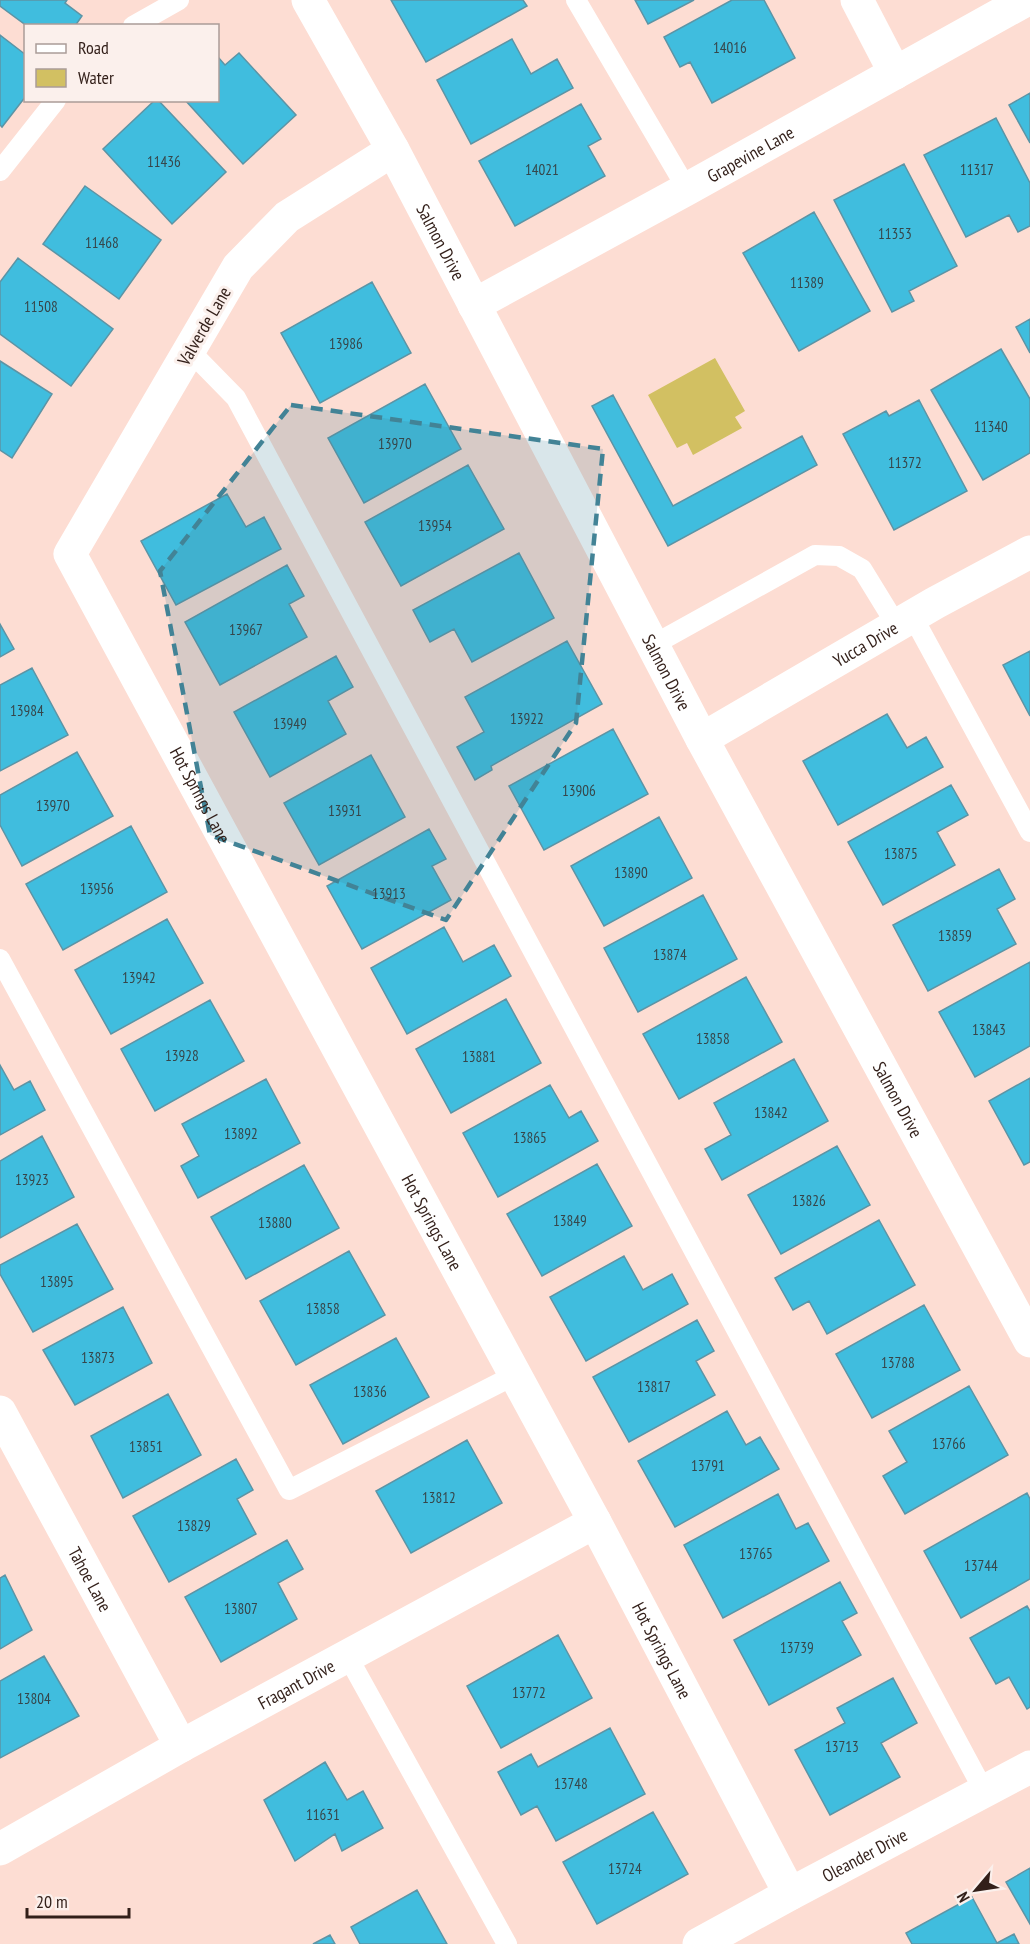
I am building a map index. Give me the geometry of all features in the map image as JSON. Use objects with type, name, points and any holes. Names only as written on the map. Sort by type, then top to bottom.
[{"type":"street","name":"Salmon Drive","points":[[308,0],[393,150],[702,739],[1030,1341]]},
{"type":"street","points":[[857,0],[895,73]]},
{"type":"street","name":"Grapevine Lane","points":[[474,304],[687,189],[1026,0]]},
{"type":"street","name":"Valverde Lane","points":[[70,554],[238,267],[287,218],[393,150]]},
{"type":"street","name":"Yucca Drive","points":[[702,739],[1030,552]]},
{"type":"street","name":"Hot Springs Lane","points":[[70,554],[596,1522],[790,1893]]},
{"type":"street","name":"Tahoe Lane","points":[[0,1412],[181,1746]]},
{"type":"street","name":"Fragant Drive","points":[[0,1849],[181,1746],[596,1522]]},
{"type":"street","name":"Oleander Drive","points":[[699,1944],[790,1893],[1030,1767]]},
{"type":"lane","points":[[137,24],[179,0]]},
{"type":"lane","points":[[576,0],[687,189]]},
{"type":"lane","points":[[0,171],[54,102]]},
{"type":"lane","points":[[190,351],[236,398],[984,1791]]},
{"type":"lane","points":[[653,645],[815,555],[839,556],[862,569],[905,622],[1030,832]]},
{"type":"lane","points":[[0,959],[289,1490],[515,1376]]},
{"type":"lane","points":[[348,1657],[507,1944]]},
{"type":"highlighted area","points":[[291,405],[603,449],[576,723],[446,920],[210,835],[160,571]]},
{"type":"water","points":[[715,358],[745,411],[735,417],[742,428],[693,455],[687,443],[677,448],[648,395]]},
{"type":"building","points":[[0,0],[67,0],[65,3],[82,16],[76,24],[24,24],[0,6]]},
{"type":"building","points":[[391,0],[523,0],[527,6],[426,62]]},
{"type":"building","points":[[635,0],[694,0],[648,24]]},
{"type":"building","points":[[732,0],[764,0],[795,58],[712,103],[690,62],[680,67],[664,37]]},
{"type":"building","points":[[0,35],[24,53],[24,99],[2,127],[0,125]]},
{"type":"building","points":[[512,39],[531,74],[557,59],[573,88],[471,144],[437,80]]},
{"type":"building","points":[[239,53],[296,115],[243,164],[187,102],[219,102],[219,58],[225,65]]},
{"type":"building","points":[[1030,93],[1030,143],[1009,105]]},
{"type":"building","points":[[153,102],[160,102],[226,172],[172,224],[103,149]]},
{"type":"building","points":[[581,104],[601,139],[588,146],[605,176],[515,226],[479,161]]},
{"type":"building","points":[[996,118],[1030,183],[1030,226],[1018,232],[1009,215],[966,237],[924,155]]},
{"type":"building","points":[[904,164],[957,266],[909,291],[914,301],[892,312],[834,200]]},
{"type":"building","points":[[85,186],[161,240],[119,299],[43,244]]},
{"type":"building","points":[[814,212],[870,311],[799,351],[743,253]]},
{"type":"building","points":[[18,258],[113,329],[71,386],[0,334],[0,282]]},
{"type":"building","points":[[372,282],[411,353],[320,403],[281,333]]},
{"type":"building","points":[[1030,319],[1030,353],[1016,327]]},
{"type":"building","points":[[1001,349],[1030,399],[1030,453],[983,480],[931,390]]},
{"type":"building","points":[[0,361],[52,394],[12,458],[0,450]]},
{"type":"building","points":[[425,384],[461,449],[364,503],[328,438]]},
{"type":"building","points":[[613,395],[673,506],[802,436],[817,465],[668,546],[592,406]]},
{"type":"building","points":[[919,400],[967,491],[894,530],[843,434],[886,411],[889,416]]},
{"type":"building","points":[[468,465],[504,529],[401,586],[365,522]]},
{"type":"building","points":[[227,494],[246,527],[264,517],[281,549],[176,605],[141,541]]},
{"type":"building","points":[[519,553],[554,618],[472,662],[454,629],[430,642],[413,610]]},
{"type":"building","points":[[287,565],[304,596],[289,604],[307,637],[220,685],[185,622]]},
{"type":"building","points":[[0,624],[14,649],[0,657]]},
{"type":"building","points":[[567,641],[602,704],[491,766],[492,770],[475,780],[457,747],[484,732],[465,697]]},
{"type":"building","points":[[1030,651],[1030,716],[1003,665]]},
{"type":"building","points":[[336,656],[353,687],[328,701],[346,734],[270,777],[234,712]]},
{"type":"building","points":[[32,668],[68,735],[0,771],[0,685]]},
{"type":"building","points":[[887,714],[907,748],[926,737],[943,767],[838,825],[803,761]]},
{"type":"building","points":[[613,729],[648,794],[544,850],[509,786]]},
{"type":"building","points":[[77,752],[113,816],[22,866],[0,825],[0,795]]},
{"type":"building","points":[[371,755],[405,817],[319,865],[284,803]]},
{"type":"building","points":[[951,785],[968,815],[937,832],[955,865],[883,905],[848,842]]},
{"type":"building","points":[[659,817],[692,878],[604,926],[571,866]]},
{"type":"building","points":[[131,826],[167,892],[63,950],[26,884]]},
{"type":"building","points":[[429,829],[446,859],[432,866],[451,900],[362,949],[327,886]]},
{"type":"building","points":[[999,869],[1015,899],[997,909],[1016,944],[928,991],[893,925]]},
{"type":"building","points":[[703,895],[737,959],[638,1012],[604,948]]},
{"type":"building","points":[[167,919],[203,983],[111,1034],[75,970]]},
{"type":"building","points":[[444,927],[463,962],[494,945],[511,976],[407,1034],[371,968]]},
{"type":"building","points":[[1030,962],[1030,1046],[975,1077],[939,1012]]},
{"type":"building","points":[[746,977],[782,1042],[679,1099],[643,1034]]},
{"type":"building","points":[[506,999],[541,1063],[451,1113],[416,1049]]},
{"type":"building","points":[[210,1000],[244,1061],[155,1111],[121,1049]]},
{"type":"building","points":[[794,1059],[828,1121],[722,1180],[705,1149],[731,1135],[714,1103]]},
{"type":"building","points":[[0,1065],[14,1090],[30,1081],[45,1110],[0,1135]]},
{"type":"building","points":[[1030,1078],[1030,1162],[1024,1165],[989,1101]]},
{"type":"building","points":[[266,1079],[300,1143],[198,1198],[181,1166],[199,1156],[182,1124]]},
{"type":"building","points":[[550,1085],[569,1118],[581,1111],[598,1141],[498,1197],[463,1133]]},
{"type":"building","points":[[42,1136],[74,1197],[0,1238],[0,1161]]},
{"type":"building","points":[[837,1146],[870,1205],[781,1254],[748,1195]]},
{"type":"building","points":[[597,1164],[632,1226],[542,1276],[507,1214]]},
{"type":"building","points":[[304,1165],[339,1228],[246,1279],[211,1217]]},
{"type":"building","points":[[879,1220],[915,1285],[827,1334],[809,1301],[793,1310],[775,1278]]},
{"type":"building","points":[[77,1224],[113,1289],[33,1332],[0,1274],[0,1265]]},
{"type":"building","points":[[349,1251],[385,1315],[296,1365],[260,1301]]},
{"type":"building","points":[[624,1256],[643,1290],[672,1274],[688,1304],[586,1361],[550,1297]]},
{"type":"building","points":[[924,1305],[960,1370],[872,1418],[836,1354]]},
{"type":"building","points":[[123,1307],[152,1363],[75,1405],[43,1350]]},
{"type":"building","points":[[697,1320],[714,1351],[696,1361],[715,1395],[629,1442],[593,1377]]},
{"type":"building","points":[[396,1338],[429,1397],[343,1444],[310,1385]]},
{"type":"building","points":[[969,1386],[1008,1455],[905,1514],[883,1476],[907,1462],[889,1431]]},
{"type":"building","points":[[168,1394],[201,1455],[123,1498],[91,1436]]},
{"type":"building","points":[[727,1411],[746,1445],[760,1437],[779,1469],[675,1527],[638,1461]]},
{"type":"building","points":[[467,1440],[502,1503],[411,1553],[376,1491]]},
{"type":"building","points":[[236,1459],[253,1490],[237,1499],[256,1534],[169,1582],[133,1516]]},
{"type":"building","points":[[1027,1493],[1030,1499],[1030,1579],[961,1618],[924,1551]]},
{"type":"building","points":[[778,1494],[796,1529],[808,1523],[829,1561],[723,1618],[684,1545]]},
{"type":"building","points":[[287,1540],[303,1569],[278,1583],[297,1619],[221,1662],[185,1597]]},
{"type":"building","points":[[5,1575],[32,1630],[0,1649],[0,1578]]},
{"type":"building","points":[[840,1582],[857,1613],[842,1621],[861,1655],[769,1705],[734,1640]]},
{"type":"building","points":[[1027,1606],[1030,1611],[1030,1707],[1027,1709],[1009,1677],[996,1684],[970,1638]]},
{"type":"building","points":[[558,1635],[592,1698],[501,1748],[467,1686]]},
{"type":"building","points":[[44,1656],[79,1716],[0,1758],[0,1681]]},
{"type":"building","points":[[893,1678],[917,1723],[881,1743],[900,1777],[830,1815],[795,1750],[845,1723],[837,1708]]},
{"type":"building","points":[[610,1728],[645,1794],[556,1841],[537,1806],[521,1815],[498,1772],[531,1754],[538,1767]]},
{"type":"building","points":[[325,1762],[347,1800],[363,1791],[383,1828],[342,1851],[335,1834],[295,1861],[264,1800]]},
{"type":"building","points":[[653,1812],[688,1874],[597,1924],[563,1862]]},
{"type":"building","points":[[1030,1868],[1030,1924],[1006,1882]]},
{"type":"building","points":[[417,1890],[447,1944],[360,1944],[351,1927]]},
{"type":"building","points":[[972,1897],[997,1943],[1014,1934],[1019,1944],[912,1944],[906,1933]]},
{"type":"building","points":[[330,1935],[335,1944],[313,1944]]}]
